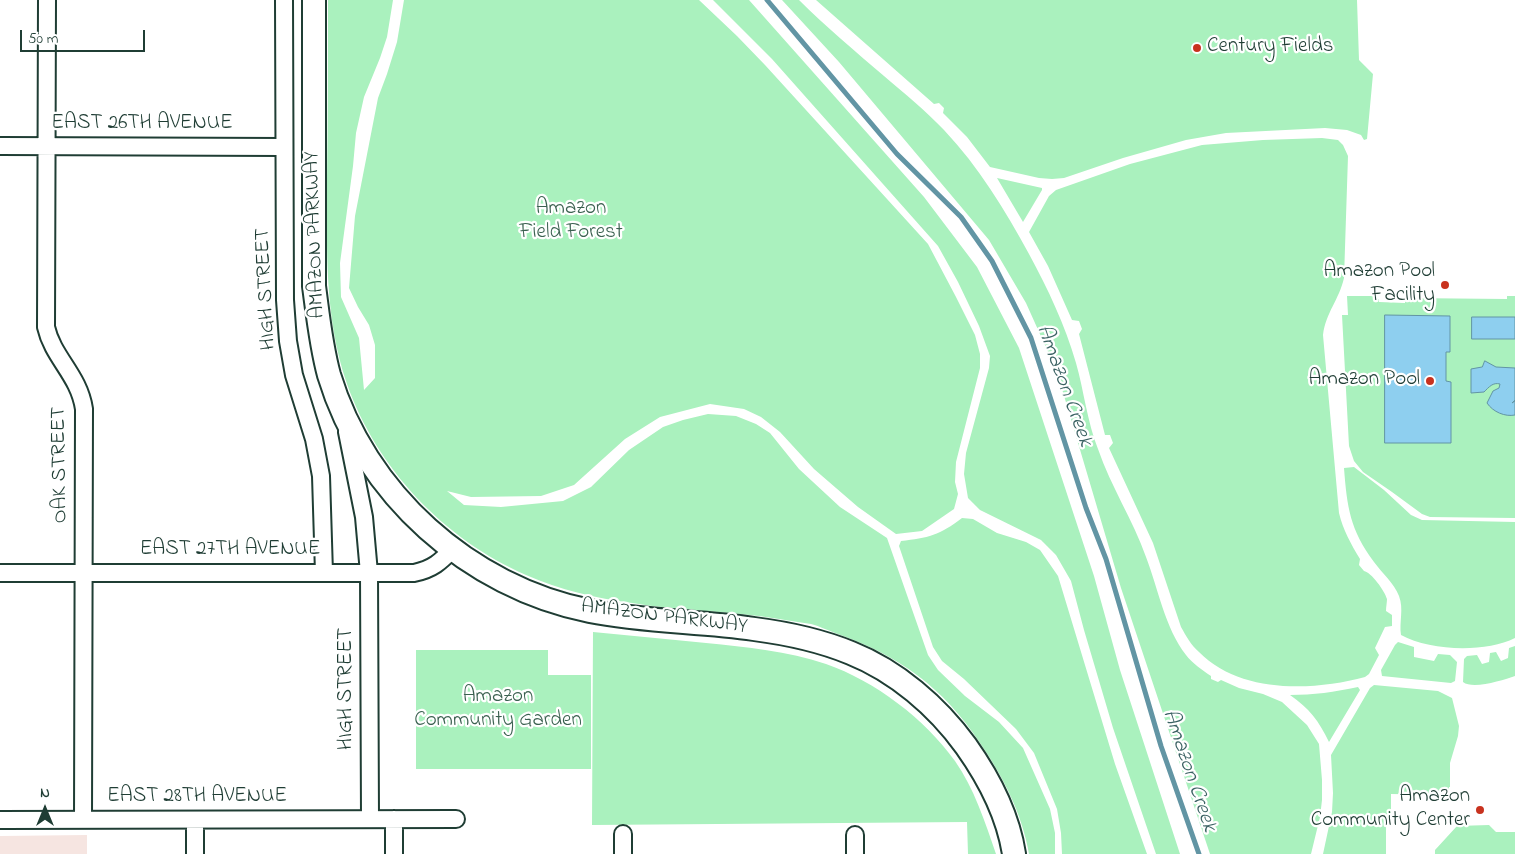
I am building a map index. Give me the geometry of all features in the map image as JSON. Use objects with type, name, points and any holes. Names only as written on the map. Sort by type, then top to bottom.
[{"type":"main road","name":"AMAZON PARKWAY","points":[[314,0],[314,286],[319,329],[329,374],[342,410],[357,440],[376,471],[399,500],[425,526],[475,565],[510,584],[546,599],[589,610],[633,618],[754,629],[809,640],[851,653],[894,676],[923,699],[954,729],[979,764],[999,804],[1014,854]]},
{"type":"street","name":"OAK STREET","points":[[46,0],[46,327],[51,343],[72,375],[83,399],[84,409],[83,820]]},
{"type":"street","name":"HIGH STREET","points":[[284,0],[284,300],[294,375],[314,439],[321,476],[324,573]]},
{"type":"street","name":"EAST 26TH AVENUE","points":[[0,146],[284,146]]},
{"type":"street","name":"HIGH STREET","points":[[342,410],[362,509],[369,573],[370,819]]},
{"type":"street","name":"EAST 27TH AVENUE","points":[[0,573],[414,573],[427,570],[438,564],[453,549]]},
{"type":"street","points":[[394,819],[394,854]]},
{"type":"street","name":"EAST 28TH AVENUE","points":[[0,820],[456,819]]},
{"type":"street","points":[[195,820],[195,854]]},
{"type":"street","points":[[623,834],[623,854]]},
{"type":"street","points":[[855,835],[855,854]]},
{"type":"shaded area","points":[[87,835],[87,854],[0,854],[0,836]]},
{"type":"green space","name":"Amazon Field Forest","points":[[328,0],[393,0],[387,37],[364,97],[356,133],[340,263],[341,297],[359,338],[364,390],[375,378],[375,345],[369,325],[349,288],[355,216],[378,98],[397,42],[404,0],[699,0],[765,65],[928,244],[975,335],[980,354],[980,368],[956,462],[955,482],[958,494],[954,509],[922,531],[896,534],[858,507],[814,469],[780,432],[761,417],[744,409],[710,404],[660,417],[625,439],[574,485],[541,496],[471,497],[447,491],[464,505],[501,507],[563,501],[591,487],[629,450],[663,427],[708,414],[736,416],[756,424],[770,433],[799,469],[840,507],[887,538],[928,655],[938,670],[965,696],[999,722],[1023,748],[1050,809],[1055,833],[1055,854],[1029,854],[1022,824],[1010,796],[980,743],[951,705],[917,675],[899,663],[858,642],[811,624],[761,616],[650,606],[578,593],[552,585],[496,560],[468,542],[441,521],[417,498],[376,445],[360,415],[347,384],[334,334],[327,257]]},
{"type":"green space","points":[[713,0],[749,0],[924,197],[977,267],[1019,348],[1094,576],[1120,670],[1180,854],[1156,854],[1113,728],[1071,581],[1056,555],[1041,540],[980,510],[968,498],[964,474],[966,453],[989,368],[990,356],[979,326],[958,282],[938,246],[772,59]]},
{"type":"green space","points":[[782,0],[799,0],[930,116],[969,159],[1001,205],[1036,267],[1061,321],[1072,349],[1098,449],[1109,477],[1141,543],[1167,620],[1179,644],[1188,658],[1211,676],[1211,679],[1218,682],[1221,680],[1282,702],[1307,725],[1319,744],[1322,800],[1311,854],[1210,854],[1121,588],[1057,372],[1026,303],[989,240],[839,62]]},
{"type":"green space","points":[[816,0],[1357,0],[1359,60],[1373,74],[1367,139],[1364,140],[1361,135],[1347,130],[1325,128],[1226,133],[1186,140],[1123,158],[1064,178],[1052,179],[990,167],[967,137],[943,113],[944,108],[939,103],[934,104]]},
{"type":"green space","points":[[1322,138],[1338,140],[1343,145],[1348,156],[1344,278],[1327,319],[1323,335],[1339,513],[1350,542],[1360,559],[1359,565],[1374,578],[1386,596],[1386,611],[1392,615],[1392,626],[1385,627],[1375,648],[1379,655],[1369,674],[1365,677],[1323,685],[1278,686],[1235,676],[1216,666],[1199,652],[1181,627],[1153,543],[1109,448],[1113,443],[1110,435],[1105,435],[1079,334],[1082,329],[1079,321],[1072,320],[1048,266],[1029,232],[1049,196],[1056,190],[1130,164],[1202,145]]},
{"type":"green space","points":[[997,178],[1042,188],[1023,222]]},
{"type":"green space","name":"Amazon Pool","points":[[1347,296],[1375,296],[1375,299],[1379,299],[1379,302],[1405,303],[1405,298],[1507,299],[1507,296],[1515,296],[1515,518],[1430,517],[1422,514],[1363,472],[1354,461],[1349,446],[1342,315],[1348,315]]},
{"type":"green space","points":[[1354,467],[1384,490],[1411,515],[1422,520],[1515,522],[1515,638],[1489,646],[1458,648],[1427,644],[1401,635],[1401,606],[1397,591],[1366,550],[1351,518],[1344,468]]},
{"type":"green space","points":[[962,518],[973,519],[997,533],[1026,542],[1040,550],[1058,576],[1115,764],[1147,854],[1062,854],[1057,809],[1034,753],[1016,729],[964,679],[942,661],[933,647],[899,546],[901,541],[919,539],[940,532]]},
{"type":"green space","points":[[593,632],[767,650],[826,664],[863,680],[914,716],[943,745],[962,771],[983,818],[996,854],[968,854],[967,822],[592,825]]},
{"type":"green space","points":[[1398,642],[1414,647],[1414,657],[1434,661],[1438,654],[1450,655],[1457,662],[1455,681],[1451,683],[1382,676],[1381,670]]},
{"type":"green space","points":[[1515,646],[1515,676],[1481,685],[1463,682],[1464,659],[1467,656],[1477,655],[1482,664],[1489,662],[1490,653],[1496,652],[1501,661],[1508,658],[1509,648]]},
{"type":"green space","name":"Amazon Community Garden","points":[[416,650],[548,650],[548,675],[591,675],[591,769],[416,769]]},
{"type":"green space","points":[[1374,685],[1438,691],[1452,698],[1459,726],[1450,763],[1449,795],[1391,794],[1391,818],[1386,819],[1386,854],[1323,854],[1332,812],[1331,755],[1370,688]]},
{"type":"green space","points":[[1358,687],[1360,690],[1329,742],[1313,716],[1290,695],[1324,693]]},
{"type":"green space","points":[[1489,825],[1496,832],[1515,832],[1515,854],[1435,854],[1435,850],[1457,826]]},
{"type":"water","points":[[1385,315],[1450,316],[1450,352],[1446,352],[1446,381],[1451,382],[1451,443],[1385,443]]},
{"type":"water","points":[[1472,317],[1515,317],[1515,339],[1472,339]]},
{"type":"water","points":[[1485,361],[1496,367],[1515,368],[1515,400],[1512,403],[1515,401],[1515,415],[1500,413],[1492,409],[1487,403],[1493,391],[1499,388],[1500,384],[1493,384],[1484,392],[1471,393],[1471,369],[1482,367]]},
{"type":"waterway","name":"Amazon Creek","points":[[767,0],[897,154],[961,217],[992,261],[1031,338],[1086,508],[1106,559],[1161,746],[1199,854]]},
{"type":"place","name":"Century Fields","points":[[1197,48]]},
{"type":"place","name":"Amazon Pool Facility","points":[[1445,285]]},
{"type":"place","name":"Amazon Pool","points":[[1430,381]]},
{"type":"place","name":"Amazon Community Center","points":[[1480,810]]}]
